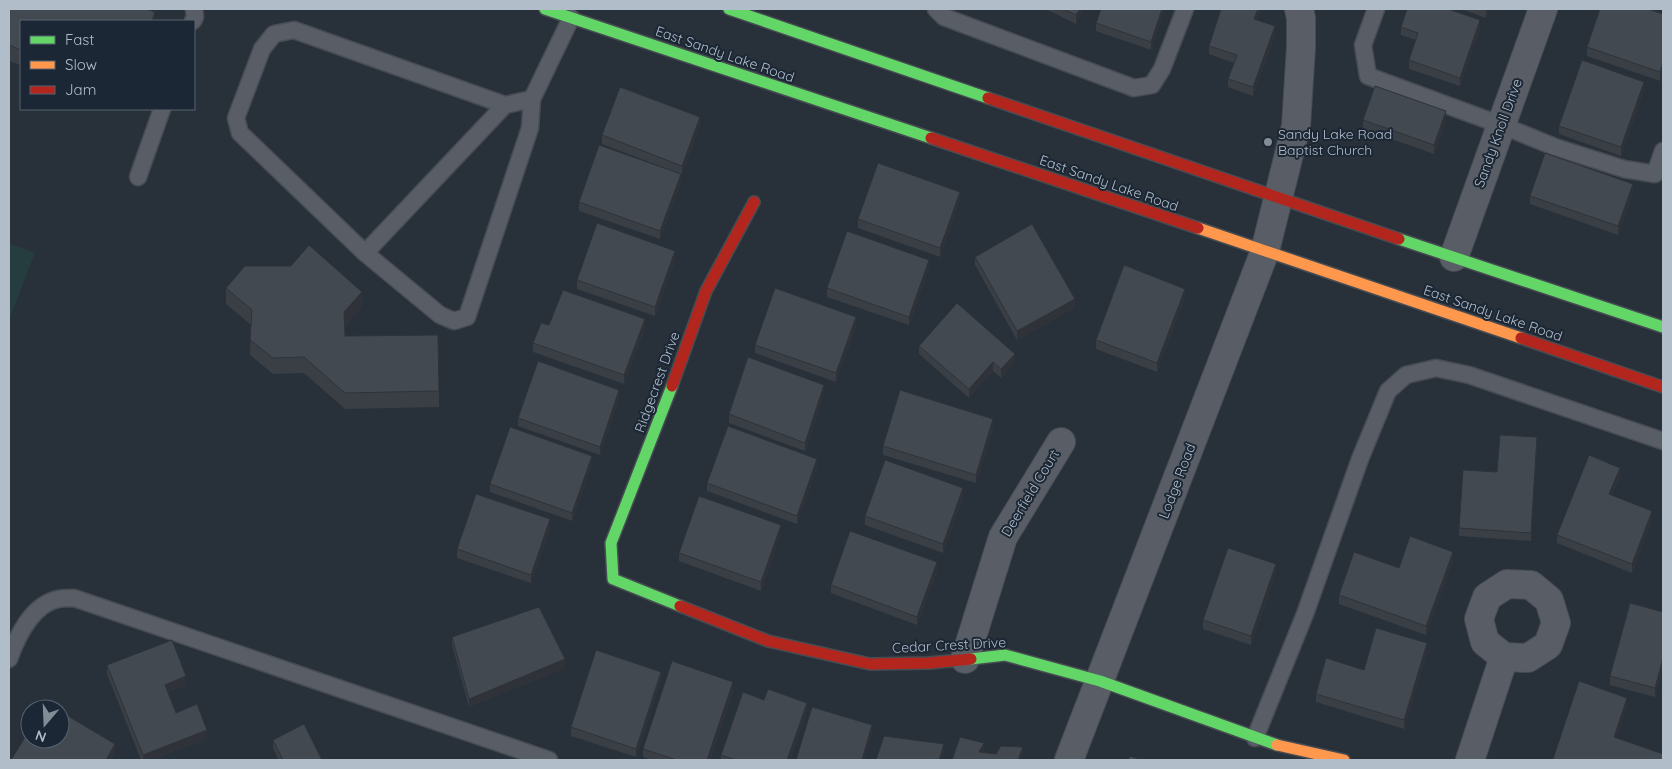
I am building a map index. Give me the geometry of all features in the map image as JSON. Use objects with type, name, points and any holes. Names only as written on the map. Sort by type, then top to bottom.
[{"type":"main road","name":"East Sandy Lake Road","points":[[545,9],[572,13],[1663,387]]},
{"type":"main road","points":[[730,9],[1279,200],[1663,327]]},
{"type":"main road","name":"Ridgecrest Drive","points":[[613,579],[612,543],[656,430],[706,291],[754,202]]},
{"type":"main road","name":"Cedar Crest Drive","points":[[613,579],[768,641],[870,664],[929,663],[1005,655],[1100,681],[1279,746],[1344,760]]},
{"type":"street","name":"Lodge Road","points":[[1070,760],[1265,251],[1296,126],[1301,47],[1301,18],[1299,9]]},
{"type":"street","name":"Sandy Knoll Drive","points":[[1454,257],[1543,9]]},
{"type":"street","name":"Deerfield Court","points":[[965,659],[1003,537],[1061,442]]},
{"type":"street","points":[[1470,760],[1504,657]]},
{"type":"lane","points":[[936,9],[944,17],[1134,88],[1152,85],[1162,69],[1185,9]]},
{"type":"lane","points":[[1376,9],[1363,45],[1368,76],[1555,147],[1624,169],[1655,174],[1663,151]]},
{"type":"lane","points":[[505,106],[294,30],[274,34],[262,48],[236,118],[240,133],[364,254],[440,315],[454,321],[467,318],[530,128],[532,99],[572,13]]},
{"type":"lane","points":[[364,254],[505,106],[532,99]]},
{"type":"lane","points":[[138,177],[162,110]]},
{"type":"lane","points":[[1255,738],[1305,614],[1360,459],[1388,391],[1406,375],[1436,368],[1469,376],[1663,441]]},
{"type":"lane","points":[[9,659],[22,629],[39,608],[56,600],[74,598],[518,755],[549,760]]},
{"type":"green space","points":[[9,243],[35,253],[9,320]]},
{"type":"building","points":[[9,9],[146,9],[155,12],[152,20],[20,20],[20,50],[9,45]]},
{"type":"building","points":[[1063,9],[1080,9],[1076,15]]},
{"type":"building","points":[[1101,9],[1162,9],[1151,42],[1096,23]]},
{"type":"building","points":[[1221,9],[1258,9],[1254,19],[1275,26],[1253,87],[1228,79],[1237,55],[1209,46]]},
{"type":"building","points":[[1407,9],[1448,9],[1480,20],[1460,78],[1409,60],[1418,33],[1401,27]]},
{"type":"building","points":[[1600,9],[1648,9],[1663,14],[1663,62],[1660,72],[1587,47]]},
{"type":"building","points":[[1582,60],[1644,82],[1621,147],[1559,126]]},
{"type":"building","points":[[1375,86],[1446,111],[1434,145],[1363,120]]},
{"type":"building","points":[[620,87],[700,117],[682,166],[602,135]]},
{"type":"building","points":[[599,145],[681,174],[660,231],[579,202]]},
{"type":"building","points":[[1545,153],[1633,184],[1618,226],[1530,196]]},
{"type":"building","points":[[878,163],[960,192],[940,248],[858,219]]},
{"type":"building","points":[[597,223],[675,251],[655,307],[577,280]]},
{"type":"building","points":[[1032,224],[1075,299],[1017,331],[975,257]]},
{"type":"building","points":[[847,231],[929,260],[909,317],[827,288]]},
{"type":"building","points":[[309,245],[362,292],[344,312],[345,336],[438,335],[439,391],[345,393],[304,357],[273,358],[250,340],[252,310],[226,288],[245,266],[291,266]]},
{"type":"building","points":[[1124,265],[1185,289],[1157,363],[1096,340]]},
{"type":"building","points":[[775,288],[856,317],[836,373],[755,345]]},
{"type":"building","points":[[563,290],[645,319],[624,375],[533,343],[541,323],[549,325]]},
{"type":"building","points":[[957,303],[1015,354],[1001,369],[993,362],[969,389],[919,346]]},
{"type":"building","points":[[748,357],[824,385],[805,443],[729,414]]},
{"type":"building","points":[[538,361],[619,390],[600,447],[518,418]]},
{"type":"building","points":[[900,390],[993,419],[976,475],[883,446]]},
{"type":"building","points":[[728,426],[817,459],[797,516],[707,483]]},
{"type":"building","points":[[510,427],[592,456],[572,513],[490,484]]},
{"type":"building","points":[[1500,435],[1537,437],[1531,533],[1459,528],[1463,470],[1497,472]]},
{"type":"building","points":[[1589,455],[1620,468],[1609,494],[1652,511],[1632,564],[1557,535]]},
{"type":"building","points":[[885,460],[963,488],[943,544],[865,516]]},
{"type":"building","points":[[476,494],[550,519],[531,575],[457,549]]},
{"type":"building","points":[[699,496],[781,525],[761,582],[679,553]]},
{"type":"building","points":[[850,531],[937,562],[917,617],[831,585]]},
{"type":"building","points":[[1410,536],[1453,552],[1426,626],[1339,595],[1354,552],[1399,568]]},
{"type":"building","points":[[1228,548],[1276,564],[1251,636],[1203,620]]},
{"type":"building","points":[[1630,603],[1663,612],[1663,658],[1655,688],[1610,676]]},
{"type":"building","points":[[539,607],[565,659],[469,699],[452,637]]},
{"type":"building","points":[[1376,628],[1427,643],[1404,720],[1316,694],[1326,658],[1364,670]]},
{"type":"building","points":[[172,640],[186,676],[165,685],[176,713],[197,704],[207,730],[143,755],[107,665]]},
{"type":"building","points":[[596,650],[661,672],[636,749],[571,727]]},
{"type":"building","points":[[672,661],[733,682],[707,760],[677,760],[643,749]]},
{"type":"building","points":[[1579,681],[1627,698],[1614,737],[1663,754],[1663,760],[1553,759]]},
{"type":"building","points":[[768,689],[807,703],[787,760],[736,760],[721,755],[743,692],[764,700]]},
{"type":"building","points":[[812,707],[872,725],[862,760],[796,760]]},
{"type":"building","points":[[70,717],[115,744],[106,760],[11,760],[20,745],[20,749],[70,749]]},
{"type":"building","points":[[304,724],[322,760],[283,760],[273,740]]},
{"type":"building","points":[[884,736],[944,744],[939,760],[876,760]]},
{"type":"building","points":[[960,737],[984,743],[979,752],[996,754],[1001,746],[1023,747],[1018,760],[952,760]]},
{"type":"building","points":[[1130,756],[1141,760],[1128,760]]},
{"type":"traffic: fast","points":[[545,9],[931,138]]},
{"type":"traffic: fast","points":[[729,9],[988,98]]},
{"type":"traffic: fast","points":[[1399,239],[1663,327]]},
{"type":"traffic: fast","points":[[672,386],[611,543],[613,579],[680,606]]},
{"type":"traffic: fast","points":[[971,659],[1005,655],[1100,681],[1277,745]]},
{"type":"traffic: slow","points":[[1198,228],[1521,338]]},
{"type":"traffic: slow","points":[[1277,745],[1344,760]]},
{"type":"traffic: jam","points":[[988,98],[1399,239]]},
{"type":"traffic: jam","points":[[931,138],[1198,228]]},
{"type":"traffic: jam","points":[[672,386],[706,291],[754,202]]},
{"type":"traffic: jam","points":[[1521,338],[1663,387]]},
{"type":"traffic: jam","points":[[680,606],[768,641],[870,664],[929,663],[971,659]]},
{"type":"place","name":"Sandy Lake Road Baptist Church","points":[[1268,142]]}]
